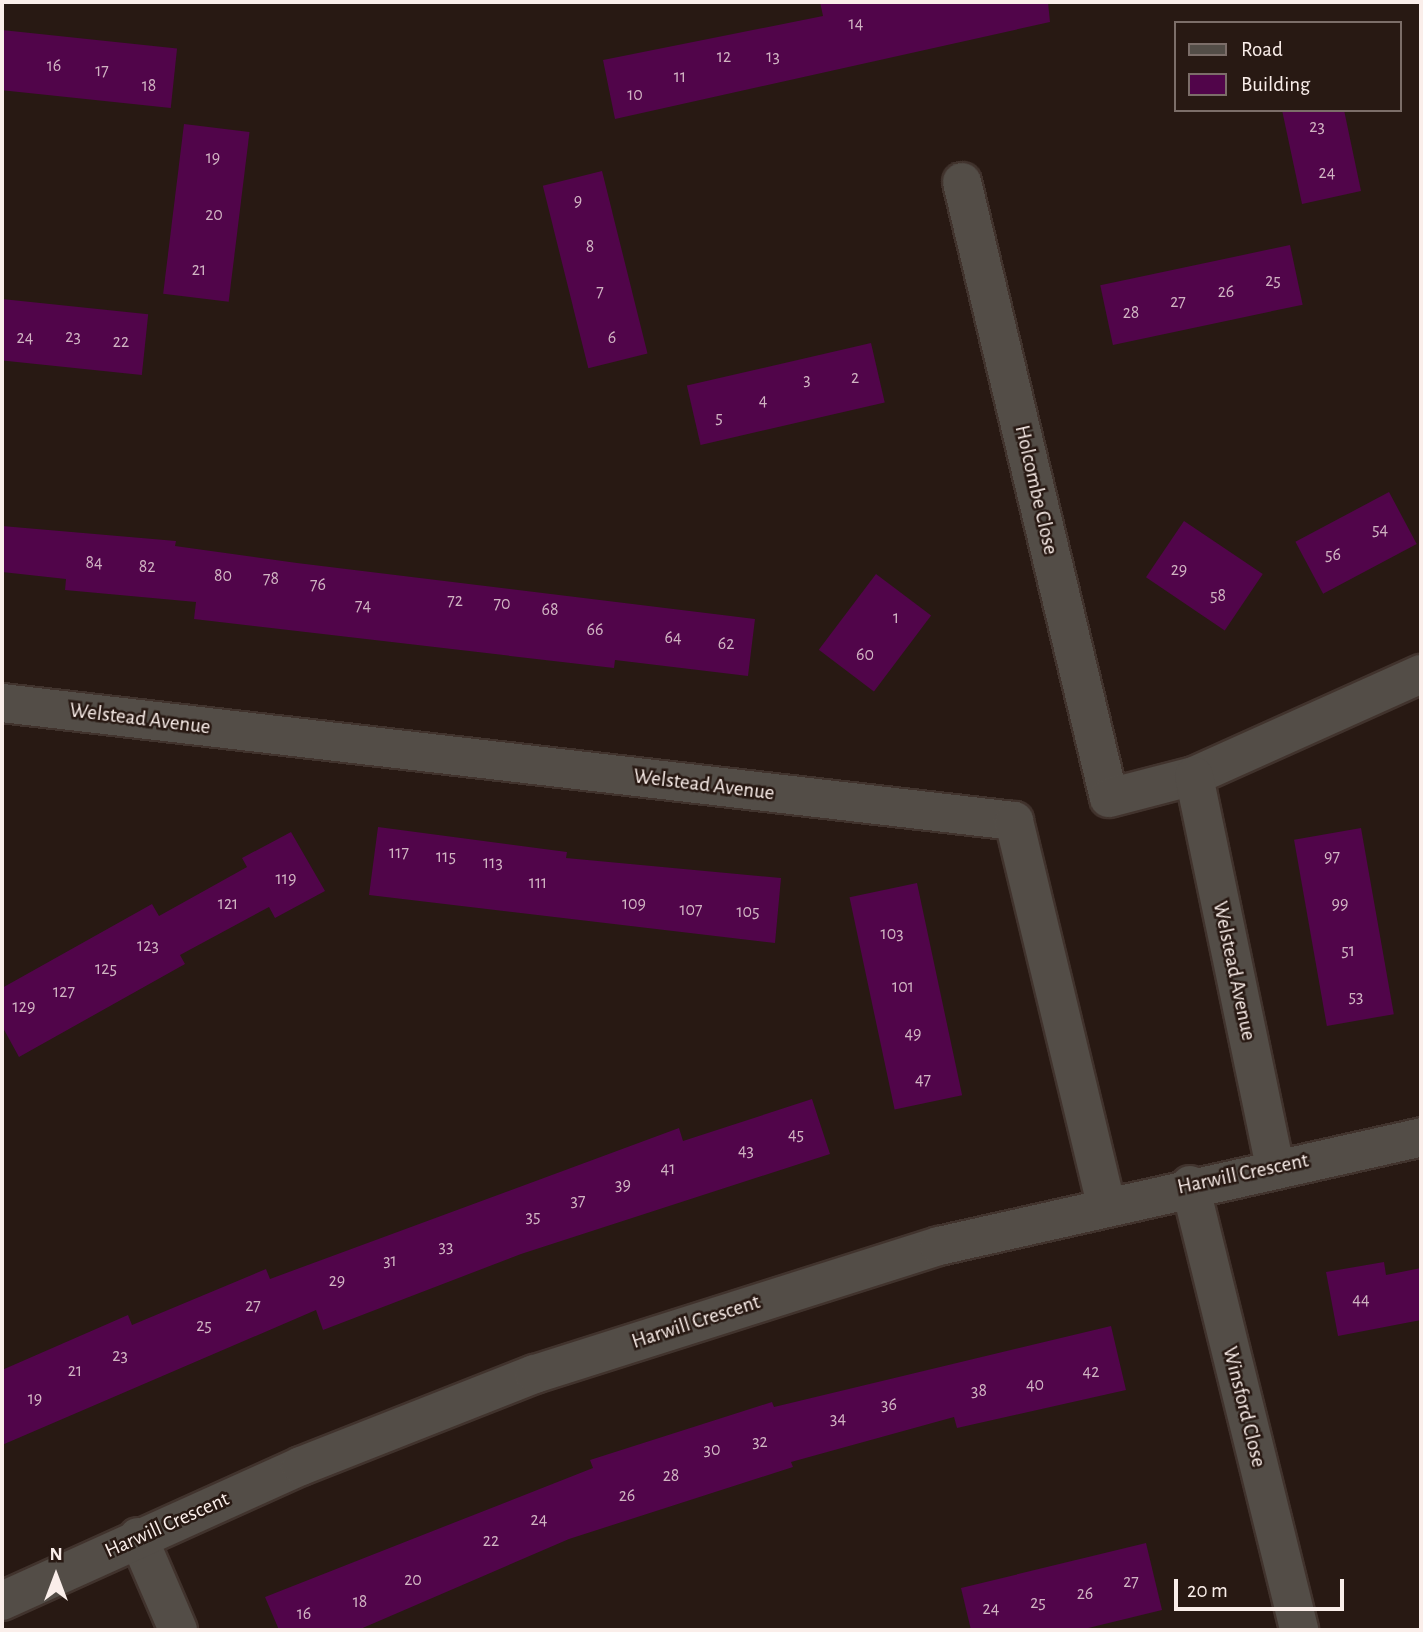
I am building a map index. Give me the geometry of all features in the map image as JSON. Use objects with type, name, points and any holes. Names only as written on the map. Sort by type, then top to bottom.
[{"type":"street","name":"Holcombe Close","points":[[962,182],[1109,798],[1194,776]]},
{"type":"street","points":[[1194,776],[1421,674]]},
{"type":"street","name":"Welstead Avenue","points":[[2,703],[1014,821],[1106,1205]]},
{"type":"street","name":"Welstead Avenue","points":[[1194,776],[1275,1167]]},
{"type":"street","name":"Harwill Crescent","points":[[2,1601],[138,1537],[535,1374],[939,1246],[1190,1185],[1421,1137]]},
{"type":"street","name":"Winsford Close","points":[[1190,1185],[1298,1630]]},
{"type":"street","points":[[138,1537],[177,1630]]},
{"type":"building","points":[[820,2],[1048,2],[1050,22],[615,119],[603,60],[823,16]]},
{"type":"building","points":[[2,30],[177,48],[171,108],[2,90]]},
{"type":"building","points":[[1282,112],[1344,112],[1361,191],[1302,204]]},
{"type":"building","points":[[184,124],[250,132],[229,302],[163,294]]},
{"type":"building","points":[[602,171],[647,353],[588,368],[543,186]]},
{"type":"building","points":[[1290,245],[1303,305],[1113,345],[1100,285]]},
{"type":"building","points":[[2,299],[148,314],[142,375],[2,360]]},
{"type":"building","points":[[871,343],[885,402],[701,445],[687,386]]},
{"type":"building","points":[[1389,492],[1417,544],[1323,594],[1295,542]]},
{"type":"building","points":[[1184,521],[1263,574],[1225,630],[1146,577]]},
{"type":"building","points":[[2,526],[176,541],[175,546],[297,563],[755,619],[748,676],[615,660],[614,668],[194,619],[196,602],[65,590],[66,579],[2,572]]},
{"type":"building","points":[[876,574],[931,616],[874,691],[819,650]]},
{"type":"building","points":[[378,827],[567,852],[566,858],[781,878],[775,943],[369,895]]},
{"type":"building","points":[[1361,828],[1394,1014],[1327,1026],[1294,840]]},
{"type":"building","points":[[291,832],[325,891],[275,918],[269,907],[180,955],[185,964],[19,1057],[2,1026],[2,988],[152,904],[159,916],[247,867],[242,858]]},
{"type":"building","points":[[917,883],[962,1095],[895,1110],[850,897]]},
{"type":"building","points":[[812,1099],[830,1154],[521,1254],[323,1330],[316,1310],[2,1445],[2,1370],[128,1315],[132,1325],[266,1269],[270,1279],[679,1128],[683,1141]]},
{"type":"building","points":[[1384,1262],[1386,1275],[1421,1268],[1421,1320],[1338,1336],[1326,1272]]},
{"type":"building","points":[[1111,1326],[1126,1390],[957,1428],[954,1417],[791,1462],[793,1467],[569,1539],[358,1630],[279,1630],[265,1597],[593,1468],[590,1460],[772,1402],[774,1407]]},
{"type":"building","points":[[1146,1543],[1162,1610],[1080,1630],[971,1630],[961,1588]]}]
